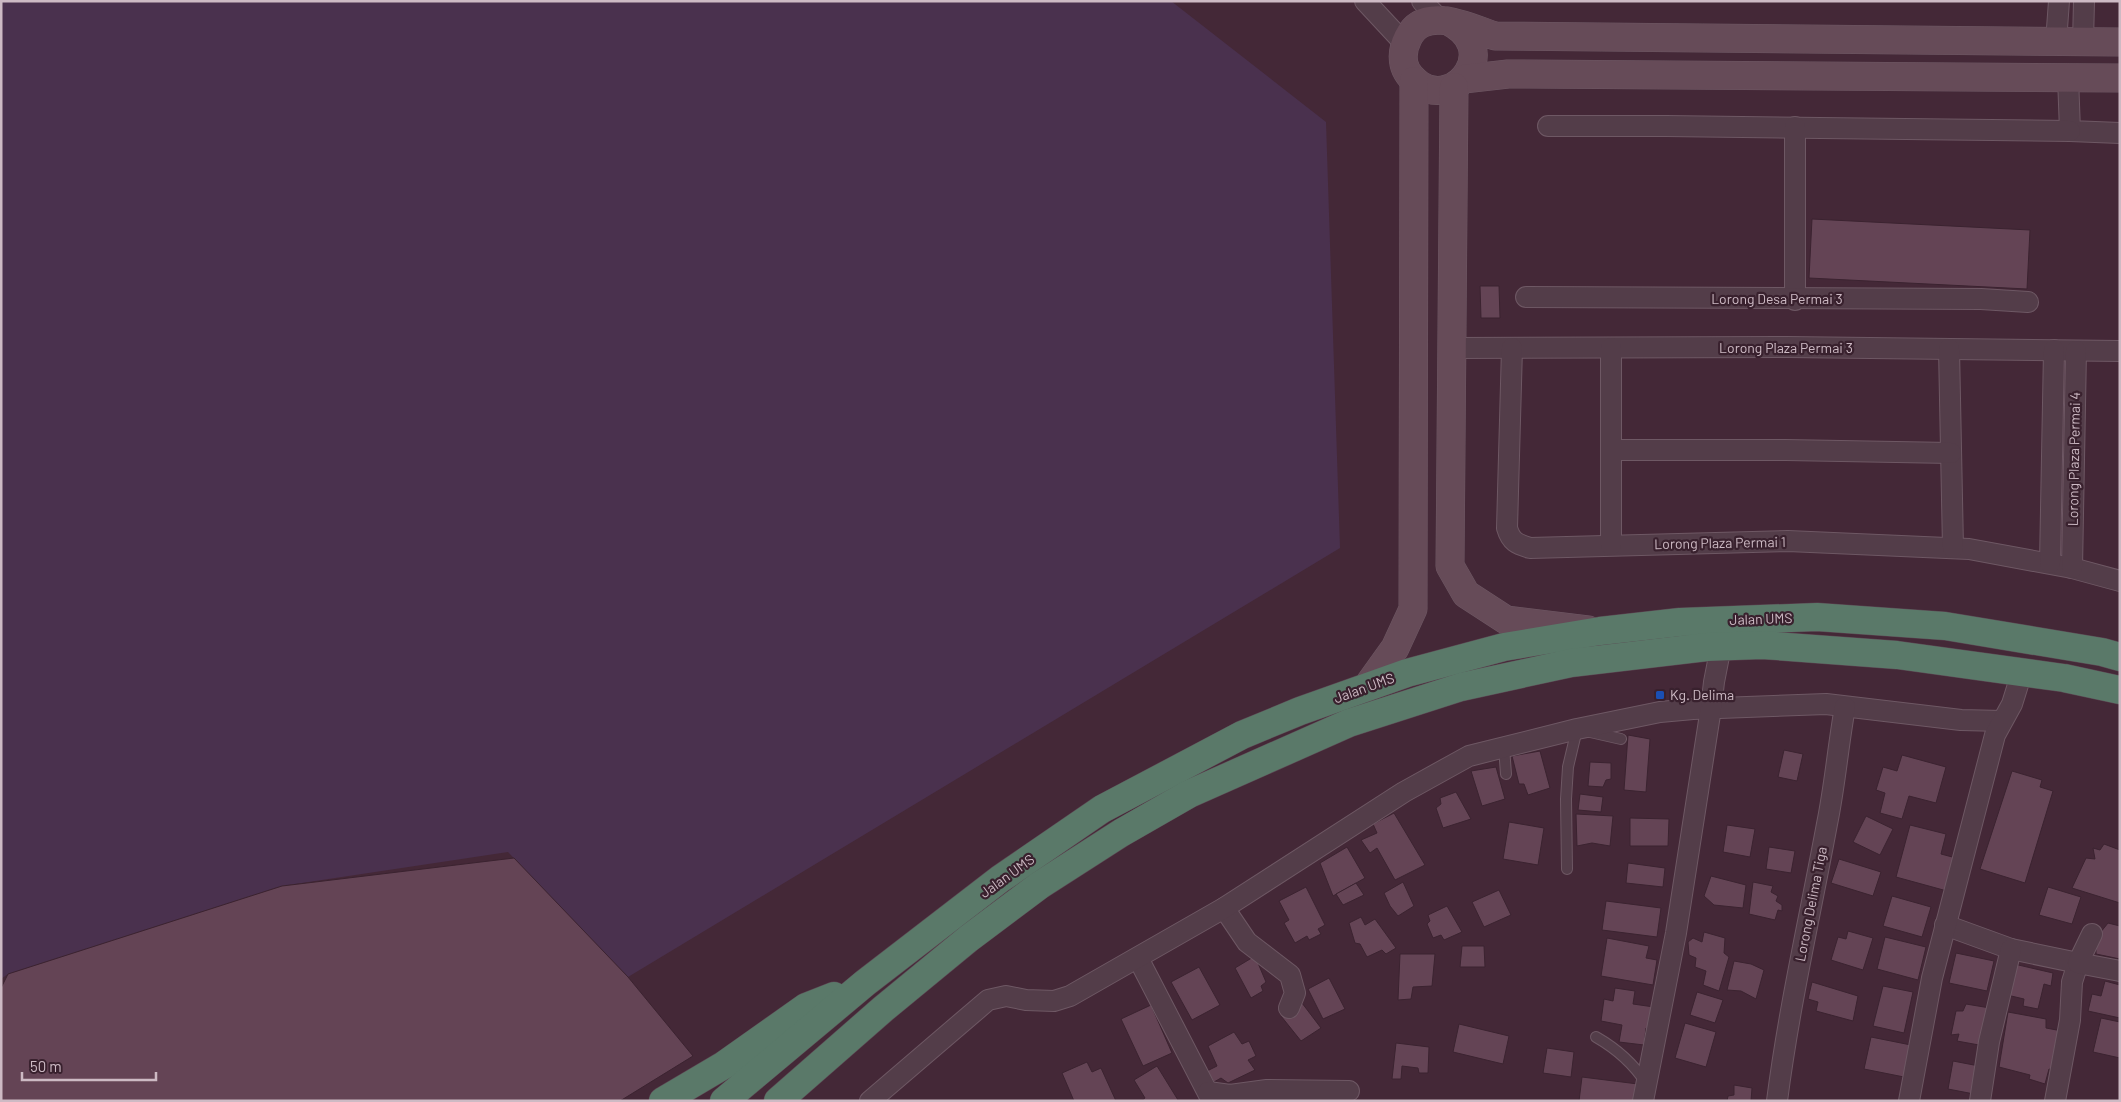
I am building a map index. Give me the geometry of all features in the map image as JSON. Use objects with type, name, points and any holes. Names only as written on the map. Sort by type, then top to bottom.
[{"type":"highway","name":"Jalan UMS","points":[[724,1101],[864,983],[1000,879],[1102,809],[1242,736],[1300,711],[1407,673],[1504,647],[1600,631],[1680,622],[1818,617],[1944,626],[2102,652],[2120,657]]},
{"type":"highway","name":"Jalan UMS","points":[[778,1101],[825,1059],[961,946],[1040,885],[1121,833],[1190,794],[1349,722],[1460,688],[1571,663],[1721,646],[1762,645],[1897,655],[2064,678],[2120,690]]},
{"type":"highway","points":[[663,1101],[724,1065],[806,1007],[864,983]]},
{"type":"highway","points":[[796,1101],[825,1059]]},
{"type":"street","points":[[1365,1],[1405,44]]},
{"type":"street","points":[[2056,42],[2058,1]]},
{"type":"street","points":[[2083,42],[2084,1]]},
{"type":"street","points":[[1437,14],[1429,21],[1418,26],[1410,34],[1405,44],[1404,64],[1408,73],[1414,81],[1423,87],[1433,90],[1444,90],[1459,83],[1508,74],[2120,78]]},
{"type":"street","points":[[1437,14],[1495,36],[2120,42]]},
{"type":"street","points":[[1437,14],[1459,26],[1467,35],[1472,46],[1474,58],[1470,69],[1459,83],[1452,348],[1450,566],[1466,594],[1506,620],[1600,631]]},
{"type":"street","points":[[2068,78],[2070,131]]},
{"type":"street","points":[[1367,687],[1395,648],[1413,609],[1414,81]]},
{"type":"street","points":[[1548,126],[1795,127],[2120,133]]},
{"type":"street","points":[[1795,127],[1795,300]]},
{"type":"street","name":"Lorong Desa Permai 3","points":[[1526,297],[1795,300],[1982,299],[2028,302]]},
{"type":"street","name":"Lorong Plaza Permai 3","points":[[1452,348],[1788,347],[2120,351]]},
{"type":"street","name":"Lorong Plaza Permai 1","points":[[1512,348],[1508,528],[1509,535],[1517,544],[1530,548],[1788,541],[1970,549],[2072,568],[2120,581]]},
{"type":"street","points":[[1611,348],[1611,545]]},
{"type":"street","points":[[1949,349],[1953,548]]},
{"type":"street","name":"Lorong Plaza Permai 4","points":[[2050,564],[2054,350]]},
{"type":"street","name":"Lorong Plaza Permai 4","points":[[2072,568],[2076,351]]},
{"type":"street","points":[[1611,450],[1786,450],[1951,453]]},
{"type":"street","points":[[1644,1092],[1676,934],[1721,646]]},
{"type":"street","points":[[1909,1101],[1932,978],[1995,735],[2012,704],[2022,672]]},
{"type":"street","points":[[870,1101],[988,1000],[1006,996],[1026,1000],[1054,1000],[1070,996],[1224,908],[1404,792],[1469,756],[1577,729],[1660,712],[1712,708],[1775,708],[1819,704],[1961,720],[2002,721]]},
{"type":"street","name":"Lorong Delima Tiga","points":[[1777,1101],[1786,1034],[1827,823],[1845,707]]},
{"type":"street","points":[[1224,908],[1246,942],[1290,974],[1295,993],[1289,1008]]},
{"type":"street","points":[[1945,925],[2011,949],[2120,971]]},
{"type":"street","points":[[2055,1101],[2070,1020],[2072,982],[2078,963],[2092,934]]},
{"type":"street","points":[[1980,1101],[1989,1042],[2011,949]]},
{"type":"street","points":[[1138,958],[1210,1097],[1267,1090],[1349,1091]]},
{"type":"lane","points":[[1567,869],[1566,798],[1568,767],[1577,729],[1621,739]]},
{"type":"lane","points":[[1504,747],[1506,774]]},
{"type":"lane","points":[[1596,1037],[1619,1052],[1636,1069],[1644,1092]]},
{"type":"shaded area","points":[[1,1],[1171,1],[1326,122],[1340,548],[628,977],[508,852],[282,886],[8,974],[1,979]]},
{"type":"building","points":[[1812,219],[2030,230],[2027,289],[1809,278]]},
{"type":"building","points":[[1480,286],[1499,286],[1500,318],[1481,318]]},
{"type":"building","points":[[1628,735],[1650,739],[1646,792],[1624,790]]},
{"type":"building","points":[[1784,750],[1803,754],[1797,781],[1778,777]]},
{"type":"building","points":[[1540,751],[1550,788],[1528,795],[1524,784],[1519,784],[1512,756]]},
{"type":"building","points":[[1902,755],[1946,767],[1936,803],[1909,796],[1902,819],[1880,813],[1885,793],[1876,790],[1883,767],[1897,771]]},
{"type":"building","points":[[1590,762],[1611,763],[1611,779],[1606,780],[1603,787],[1588,786]]},
{"type":"building","points":[[1496,767],[1505,799],[1482,806],[1471,771]]},
{"type":"building","points":[[2012,771],[2042,780],[2040,787],[2053,791],[2025,883],[1980,869]]},
{"type":"building","points":[[1456,792],[1471,819],[1443,828],[1436,808],[1441,804],[1440,798]]},
{"type":"building","points":[[1580,794],[1603,797],[1601,812],[1578,810]]},
{"type":"building","points":[[1394,813],[1425,865],[1395,880],[1377,848],[1370,853],[1361,840],[1377,833],[1373,824]]},
{"type":"building","points":[[1576,814],[1613,816],[1610,846],[1592,843],[1577,846]]},
{"type":"building","points":[[1866,816],[1893,829],[1880,855],[1853,842]]},
{"type":"building","points":[[1630,818],[1669,819],[1668,846],[1630,846]]},
{"type":"building","points":[[1509,822],[1544,828],[1538,865],[1503,859]]},
{"type":"building","points":[[1727,825],[1755,829],[1750,857],[1723,852]]},
{"type":"building","points":[[1910,825],[1946,834],[1941,854],[1956,858],[1947,891],[1896,877]]},
{"type":"building","points":[[2104,844],[2120,850],[2120,903],[2072,888],[2086,858],[2095,859],[2093,848],[2100,850]]},
{"type":"building","points":[[1347,847],[1365,878],[1333,896],[1320,863]]},
{"type":"building","points":[[1769,847],[1795,851],[1791,873],[1766,869]]},
{"type":"building","points":[[514,858],[628,977],[693,1056],[620,1101],[1,1101],[1,988],[8,974],[282,886]]},
{"type":"building","points":[[1839,859],[1881,872],[1873,896],[1831,883]]},
{"type":"building","points":[[1628,863],[1665,868],[1663,887],[1626,883]]},
{"type":"building","points":[[1711,876],[1746,885],[1743,908],[1714,905],[1704,896]]},
{"type":"building","points":[[1403,882],[1414,906],[1398,916],[1390,906],[1384,893]]},
{"type":"building","points":[[1753,882],[1773,886],[1771,892],[1778,896],[1776,901],[1782,905],[1782,911],[1778,910],[1775,920],[1749,914]]},
{"type":"building","points":[[1356,883],[1364,895],[1343,905],[1336,894]]},
{"type":"building","points":[[1306,887],[1325,925],[1318,929],[1321,934],[1309,940],[1307,936],[1295,943],[1284,923],[1289,920],[1279,901]]},
{"type":"building","points":[[2048,887],[2081,897],[2072,924],[2039,915]]},
{"type":"building","points":[[1499,890],[1511,915],[1484,927],[1472,902]]},
{"type":"building","points":[[1892,896],[1931,907],[1922,937],[1883,926]]},
{"type":"building","points":[[1606,901],[1661,908],[1657,937],[1602,930]]},
{"type":"building","points":[[1447,906],[1462,932],[1444,940],[1441,935],[1433,938],[1427,924],[1430,921],[1428,915]]},
{"type":"building","points":[[1361,917],[1365,925],[1375,919],[1396,948],[1386,954],[1382,950],[1367,957],[1360,944],[1355,943],[1349,923]]},
{"type":"building","points":[[2108,923],[2120,926],[2120,959],[2096,954],[2096,938]]},
{"type":"building","points":[[1848,931],[1873,938],[1863,970],[1831,960],[1838,937],[1846,939]]},
{"type":"building","points":[[1704,932],[1725,938],[1724,953],[1729,957],[1719,991],[1703,985],[1706,971],[1695,967],[1696,958],[1689,955],[1688,942],[1693,938],[1702,942]]},
{"type":"building","points":[[1885,937],[1926,947],[1918,980],[1877,969]]},
{"type":"building","points":[[1607,938],[1649,946],[1646,958],[1657,960],[1653,985],[1601,976]]},
{"type":"building","points":[[1462,946],[1484,946],[1485,967],[1460,967]]},
{"type":"building","points":[[1956,953],[1994,961],[1987,991],[1949,983]]},
{"type":"building","points":[[1400,954],[1435,954],[1432,986],[1413,987],[1411,999],[1398,1000]]},
{"type":"building","points":[[1255,956],[1266,982],[1261,986],[1263,991],[1251,998],[1235,968]]},
{"type":"building","points":[[1734,961],[1751,964],[1764,970],[1756,999],[1741,991],[1727,990]]},
{"type":"building","points":[[2014,964],[2053,973],[2051,986],[2044,984],[2038,1009],[2023,1006],[2024,999],[2007,995]]},
{"type":"building","points":[[1199,967],[1220,1005],[1192,1020],[1171,982]]},
{"type":"building","points":[[1329,978],[1345,1009],[1323,1019],[1308,989]]},
{"type":"building","points":[[2105,981],[2120,985],[2120,1018],[2088,1011],[2092,994],[2101,996]]},
{"type":"building","points":[[1812,982],[1858,996],[1853,1021],[1816,1011],[1818,1002],[1808,999]]},
{"type":"building","points":[[1883,986],[1913,992],[1904,1033],[1873,1026]]},
{"type":"building","points":[[1615,988],[1635,991],[1633,1004],[1654,1007],[1650,1029],[1646,1028],[1644,1045],[1619,1042],[1622,1025],[1601,1021],[1604,999],[1613,1001]]},
{"type":"building","points":[[1697,992],[1723,1000],[1715,1023],[1690,1015]]},
{"type":"building","points":[[1302,1003],[1321,1028],[1301,1041],[1281,1016]]},
{"type":"building","points":[[1966,1004],[1990,1008],[1979,1045],[1957,1041],[1959,1034],[1951,1035],[1956,1011],[1963,1011]]},
{"type":"building","points":[[1151,1005],[1172,1053],[1143,1066],[1121,1019]]},
{"type":"building","points":[[2008,1012],[2046,1019],[2046,1028],[2062,1031],[2054,1070],[2049,1069],[2045,1084],[2029,1079],[2030,1075],[1999,1067]]},
{"type":"building","points":[[2101,1018],[2120,1022],[2120,1058],[2093,1052]]},
{"type":"building","points":[[1685,1023],[1716,1032],[1706,1067],[1675,1058]]},
{"type":"building","points":[[1459,1024],[1509,1036],[1503,1064],[1453,1052]]},
{"type":"building","points":[[1234,1032],[1242,1044],[1249,1041],[1256,1056],[1248,1060],[1255,1070],[1228,1083],[1221,1078],[1214,1082],[1207,1071],[1217,1066],[1208,1046]]},
{"type":"building","points":[[1871,1037],[1911,1045],[1904,1077],[1864,1069]]},
{"type":"building","points":[[1396,1043],[1429,1047],[1428,1073],[1419,1073],[1418,1068],[1402,1066],[1401,1079],[1392,1079]]},
{"type":"building","points":[[1547,1048],[1574,1052],[1571,1077],[1543,1073]]},
{"type":"building","points":[[1953,1061],[1979,1066],[1974,1094],[1948,1089]]},
{"type":"building","points":[[1087,1062],[1092,1072],[1101,1068],[1116,1101],[1074,1101],[1062,1073]]},
{"type":"building","points":[[1157,1066],[1177,1101],[1141,1101],[1145,1098],[1134,1080]]},
{"type":"building","points":[[1582,1077],[1638,1084],[1636,1101],[1579,1101]]},
{"type":"building","points":[[1734,1085],[1752,1088],[1751,1101],[1727,1101],[1728,1096],[1734,1095]]},
{"type":"place","name":"Kg. Delima","points":[[1660,695]]}]
